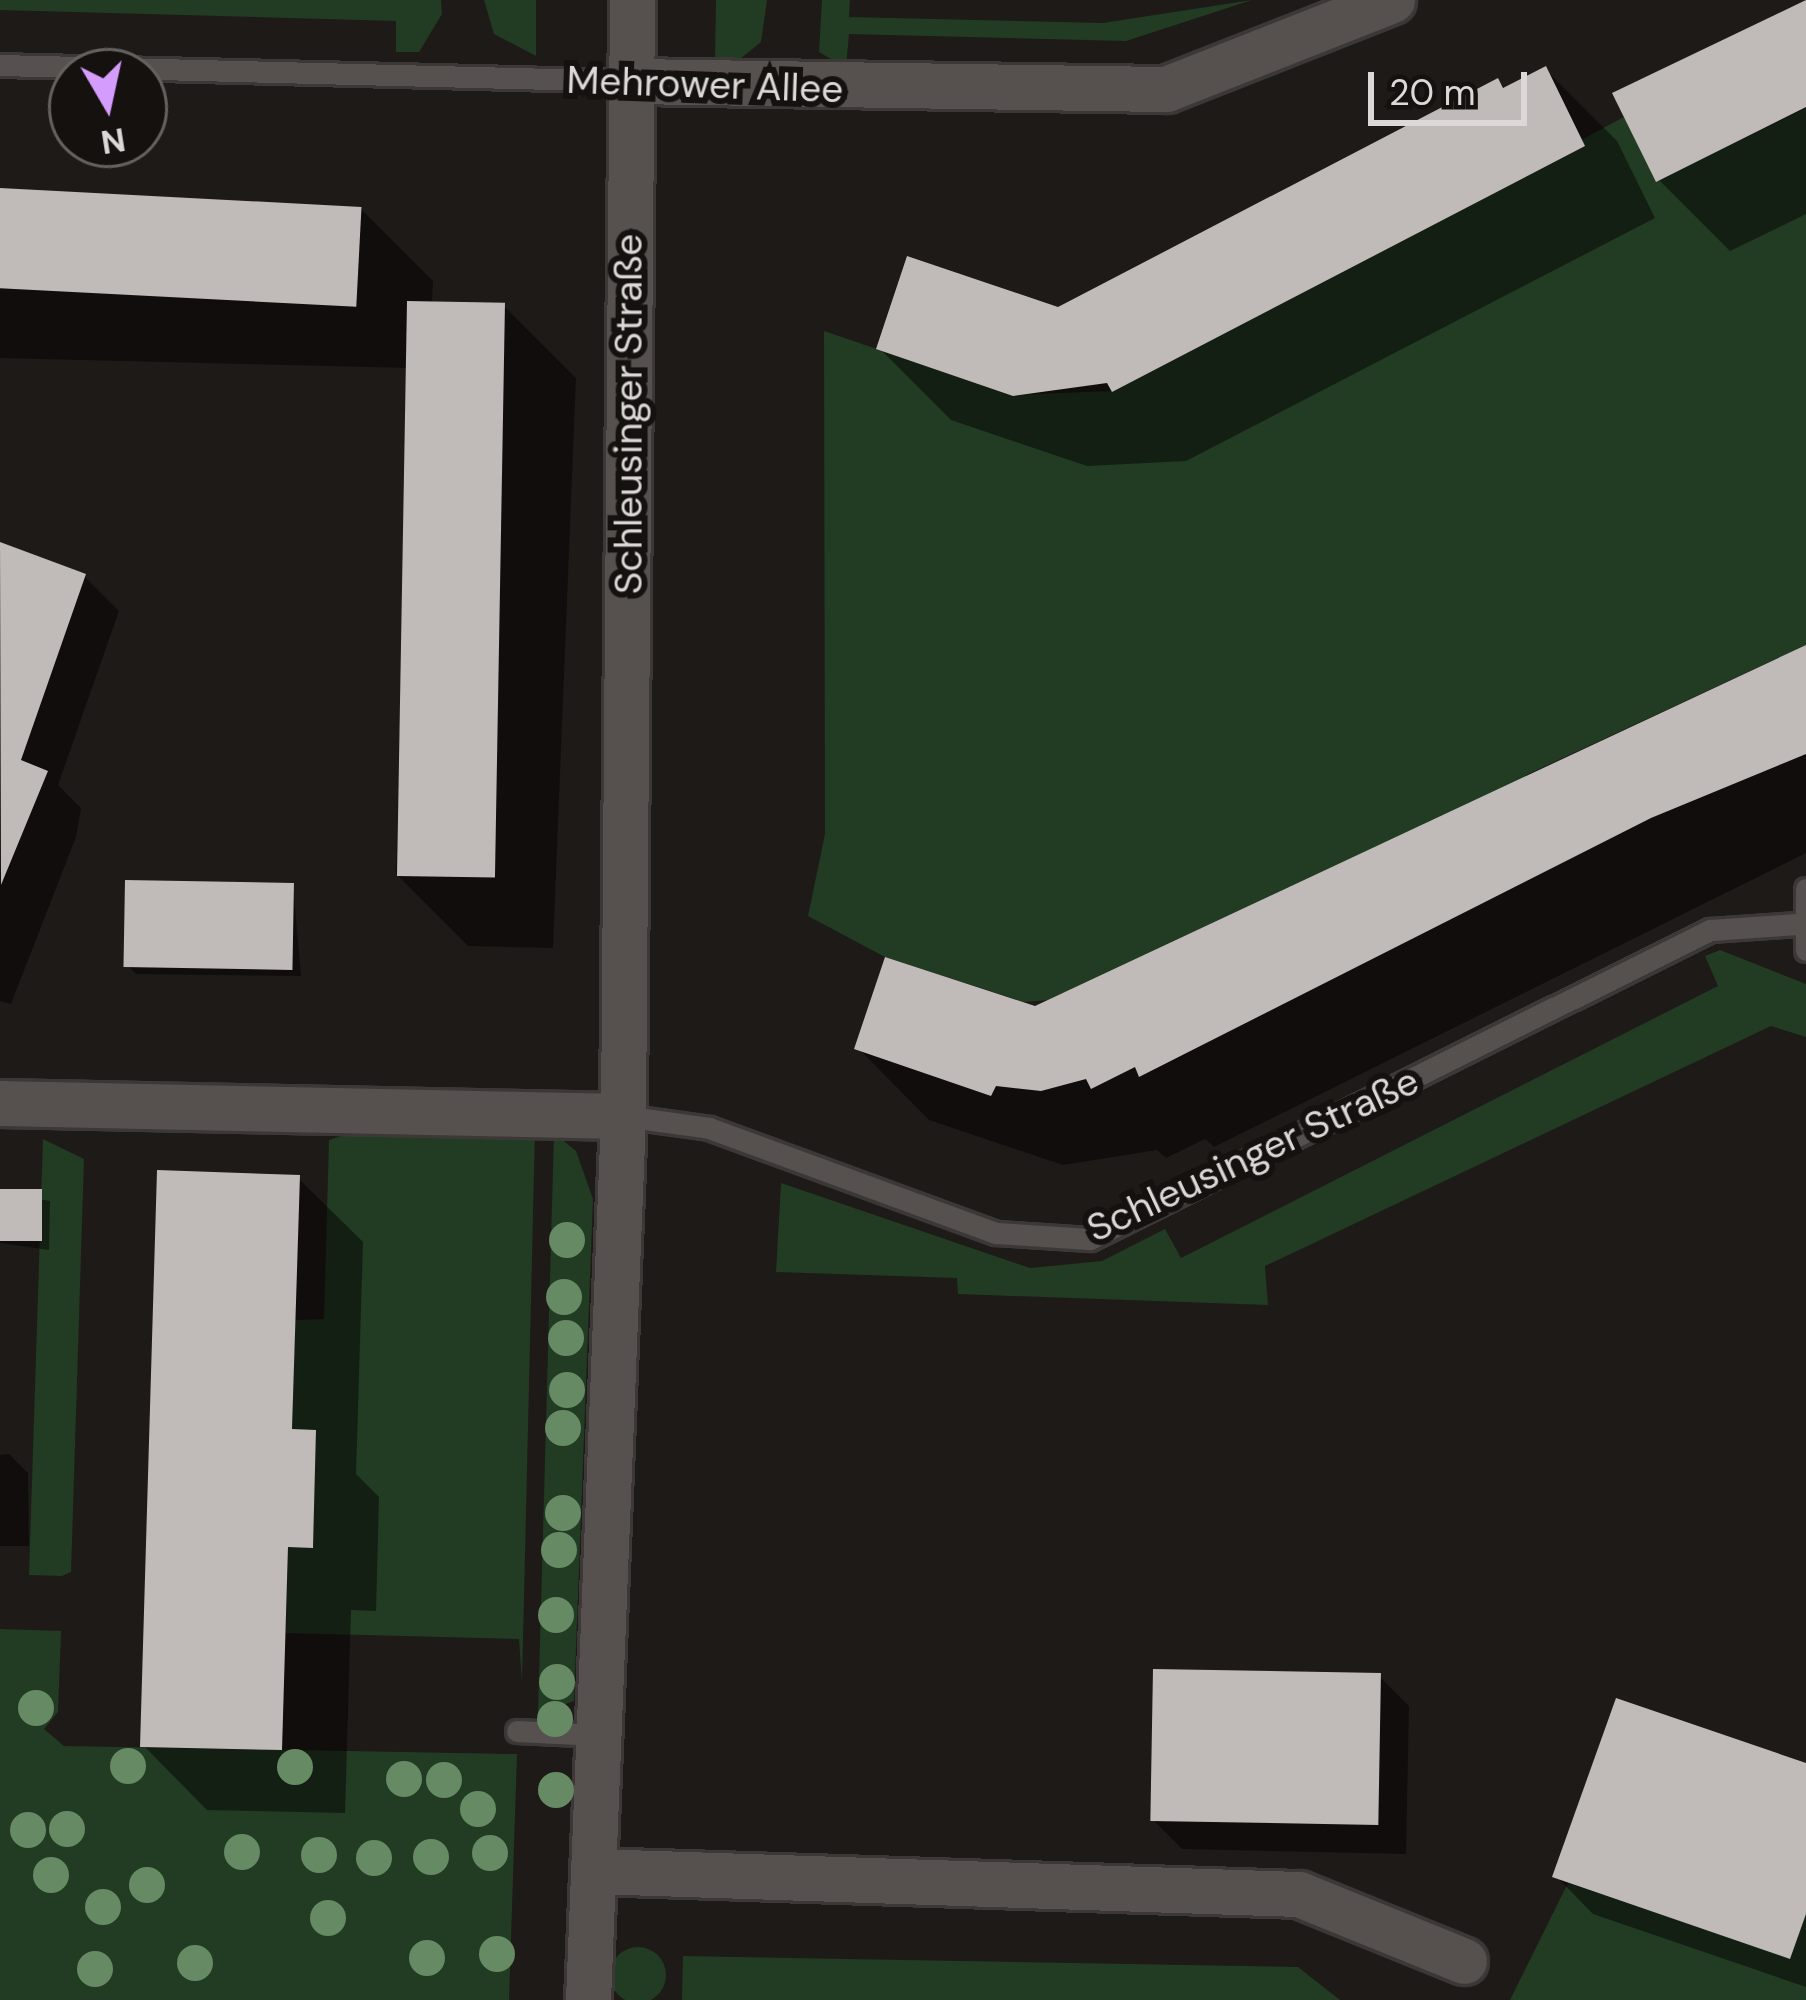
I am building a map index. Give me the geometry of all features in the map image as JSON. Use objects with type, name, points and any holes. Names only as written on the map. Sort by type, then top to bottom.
[{"type":"street","name":"Schleusinger Straße","points":[[588,2000],[623,1116],[632,0]]},
{"type":"street","name":"Mehrower Allee","points":[[630,82],[1166,89],[1392,0]]},
{"type":"street","name":"Schleusinger Straße","points":[[0,1103],[623,1116]]},
{"type":"street","points":[[594,1871],[1299,1894],[1465,1961]]},
{"type":"lane","name":"Mehrower Allee","points":[[0,65],[630,82]]},
{"type":"lane","points":[[1806,889],[1798,924],[1806,950]]},
{"type":"lane","name":"Schleusinger Straße","points":[[623,1116],[709,1128],[996,1233],[1090,1239],[1710,930],[1798,924]]},
{"type":"lane","points":[[517,1731],[598,1735]]},
{"type":"green space","points":[[0,0],[441,0],[442,14],[419,52],[396,52],[396,21],[0,10]]},
{"type":"green space","points":[[484,0],[536,0],[536,56],[494,34]]},
{"type":"green space","points":[[716,0],[767,0],[761,42],[740,59],[715,59]]},
{"type":"green space","points":[[822,0],[850,0],[849,17],[1103,23],[1252,0],[1126,41],[849,34],[846,68],[819,52]]},
{"type":"green space","points":[[1806,108],[1806,645],[1526,775],[1529,784],[1048,1000],[1024,1002],[885,957],[808,916],[825,834],[824,331],[1012,395],[1112,391],[1624,117],[1657,181]]},
{"type":"green space","points":[[1720,950],[1806,984],[1806,1037],[1771,1026],[1265,1266],[1268,1305],[958,1294],[957,1278],[776,1272],[781,1183],[1030,1268],[1102,1261],[1165,1229],[1181,1258],[1718,986],[1705,956]]},
{"type":"green space","points":[[370,1127],[535,1130],[522,1682],[519,1639],[286,1633],[288,1547],[313,1547],[316,1431],[292,1429],[295,1320],[324,1319],[329,1140]]},
{"type":"green space","points":[[554,1133],[576,1151],[593,1199],[574,1701],[538,1714]]},
{"type":"green space","points":[[43,1139],[84,1159],[71,1572],[62,1576],[29,1575]]},
{"type":"green space","points":[[0,1629],[61,1631],[58,1712],[44,1729],[64,1746],[517,1754],[509,2000],[0,2000]]},
{"type":"green space","points":[[1568,1883],[1790,1958],[1806,1914],[1806,2000],[1510,2000]]},
{"type":"green space","points":[[638,1947],[658,1955],[666,1975],[658,1995],[638,2003],[618,1995],[610,1975],[618,1955]]},
{"type":"green space","points":[[683,1956],[1298,1967],[1340,2000],[682,2000]]},
{"type":"building","points":[[1806,0],[1806,107],[1656,182],[1612,93]]},
{"type":"building","points":[[1546,66],[1585,146],[1112,392],[1107,383],[1013,396],[876,349],[907,256],[1058,307],[1498,78],[1503,88]]},
{"type":"building","points":[[0,188],[362,207],[356,307],[0,288]]},
{"type":"building","points":[[407,301],[505,303],[495,878],[397,876]]},
{"type":"building","points":[[0,542],[86,574],[21,760],[48,771],[1,885]]},
{"type":"building","points":[[1806,645],[1806,754],[1651,818],[1139,1077],[1135,1067],[1091,1089],[1086,1079],[1041,1091],[996,1086],[991,1096],[854,1049],[885,957],[1035,1006]]},
{"type":"building","points":[[125,880],[294,883],[292,970],[123,967]]},
{"type":"building","points":[[157,1170],[300,1175],[292,1429],[316,1430],[313,1548],[288,1547],[282,1750],[140,1747]]},
{"type":"building","points":[[0,1189],[42,1189],[42,1241],[0,1241]]},
{"type":"building","points":[[1153,1669],[1381,1673],[1378,1825],[1150,1821]]},
{"type":"building","points":[[1616,1698],[1806,1763],[1806,1914],[1790,1959],[1552,1877]]}]
